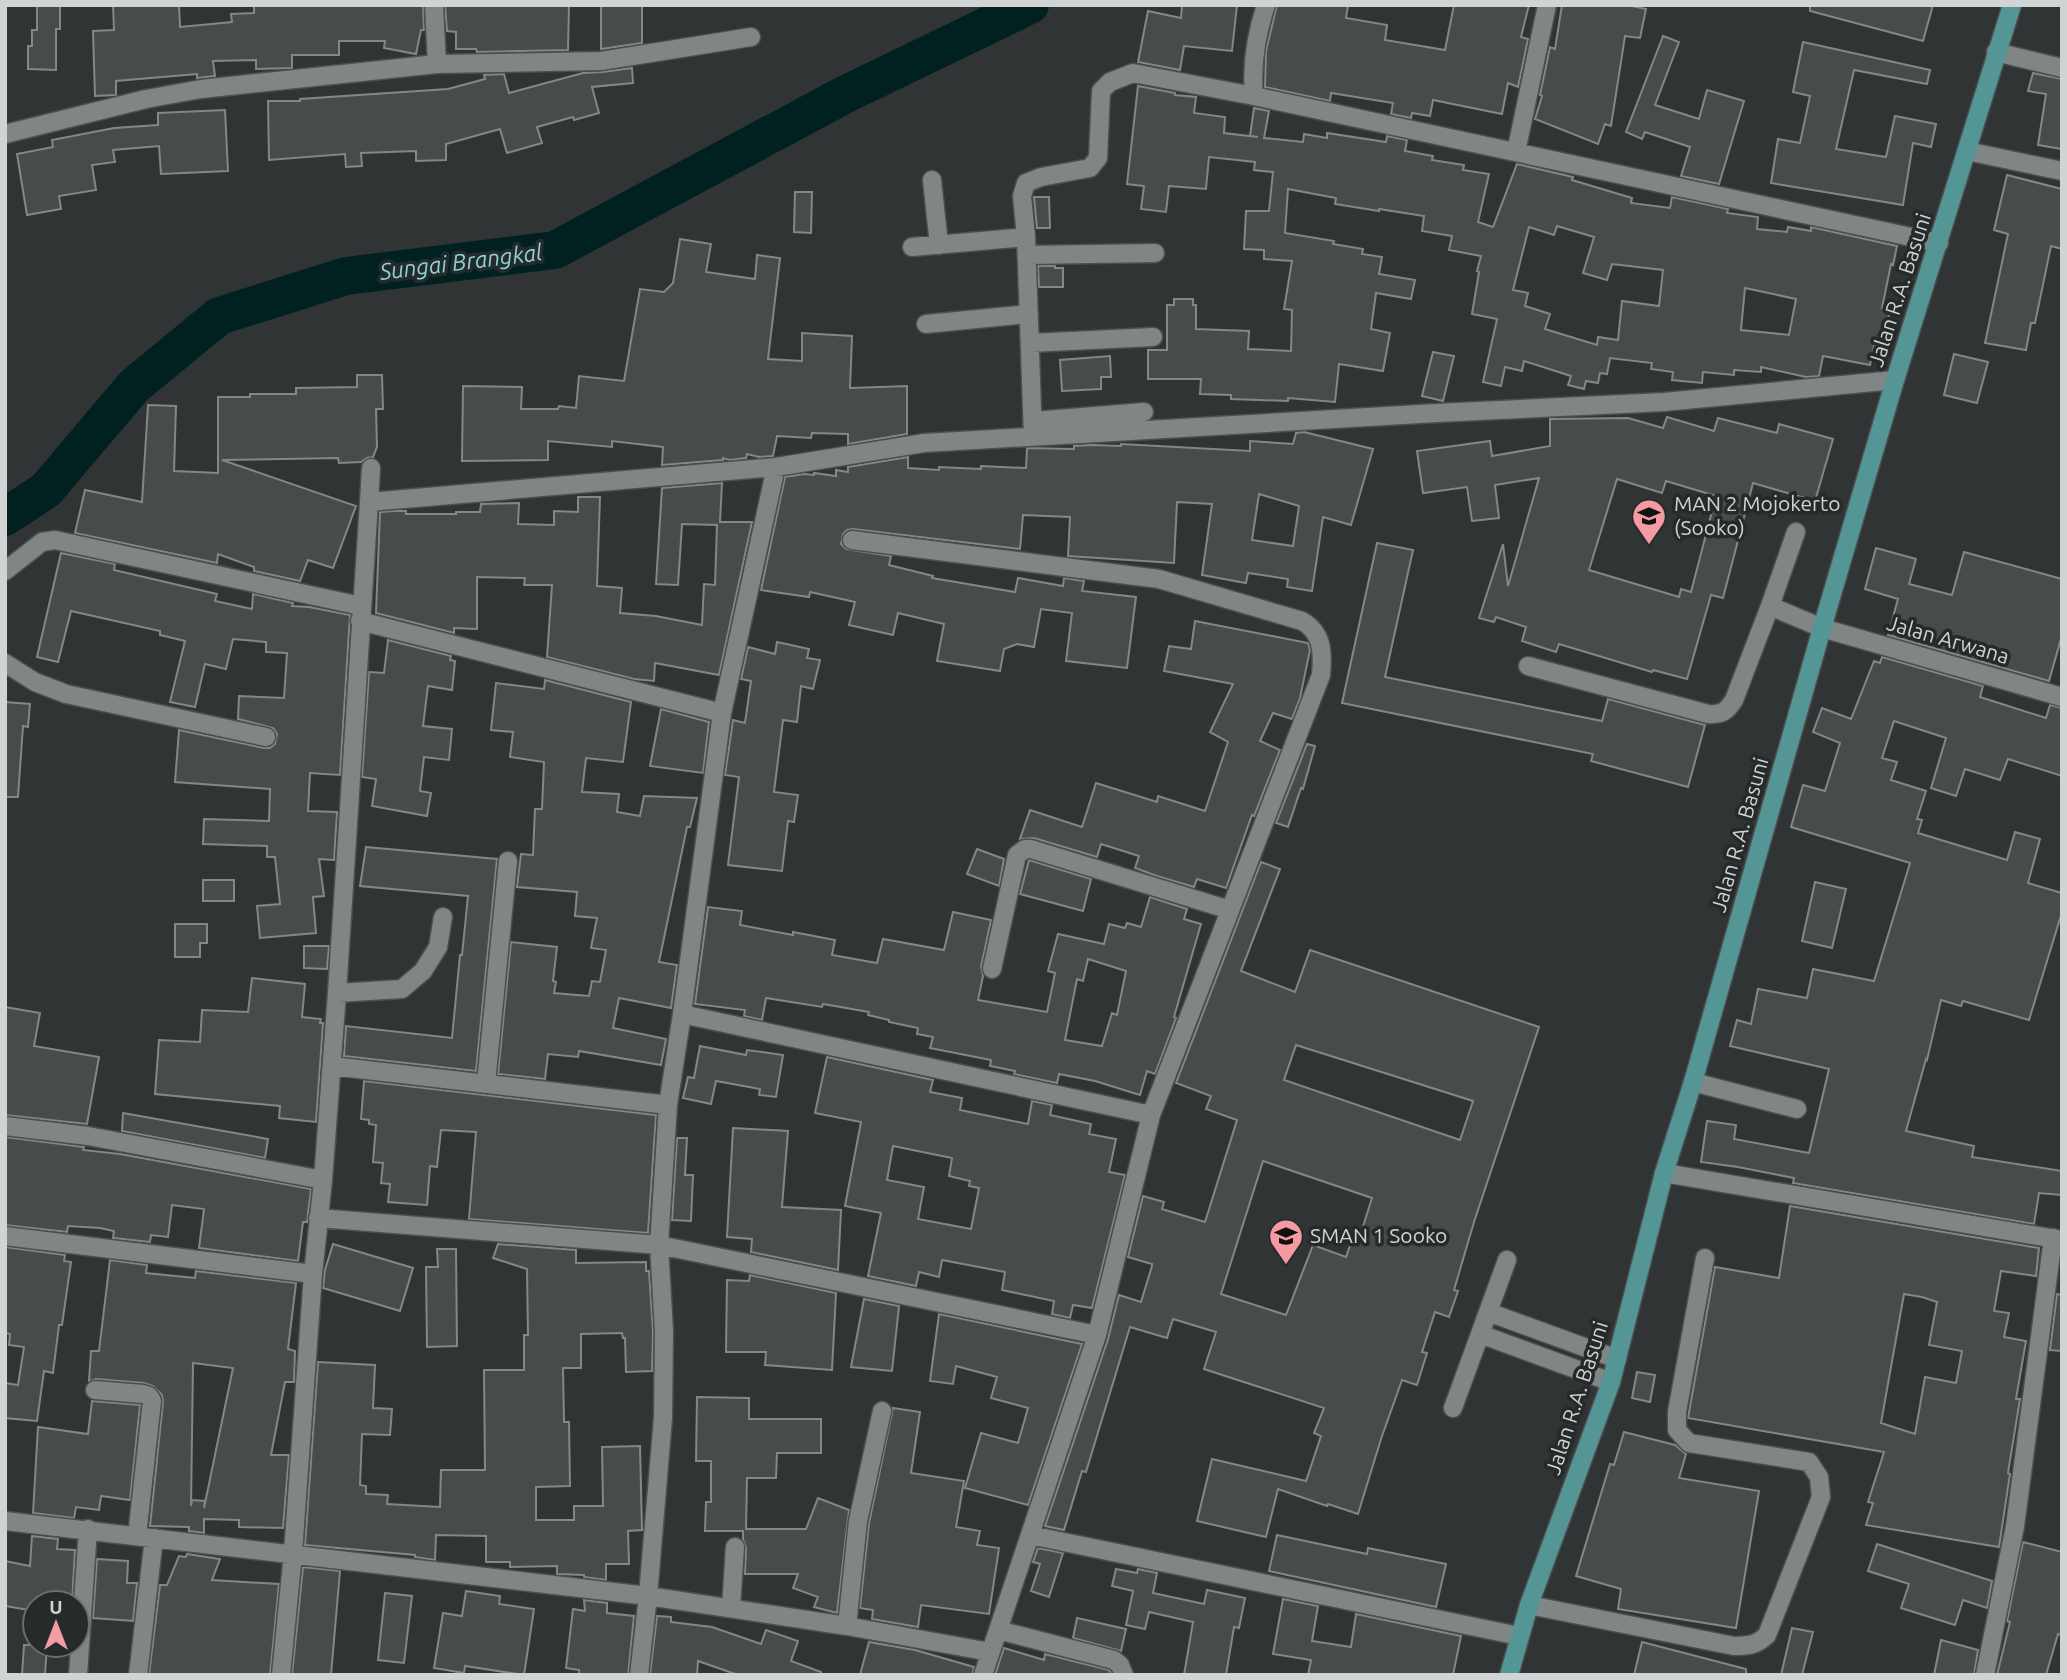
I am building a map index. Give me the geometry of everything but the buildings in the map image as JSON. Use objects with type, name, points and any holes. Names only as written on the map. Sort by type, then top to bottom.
[{"type":"main road","name":"Jalan R.A. Basuni","points":[[1509,1675],[1529,1605],[1611,1382],[1664,1173],[1693,1082],[1822,628],[1895,380],[2012,5]]},
{"type":"street","points":[[434,5],[437,64]]},
{"type":"street","points":[[1254,96],[1254,54],[1266,5]]},
{"type":"street","points":[[1516,152],[1547,5]]},
{"type":"street","points":[[5,134],[174,93],[437,64],[601,61],[751,37]]},
{"type":"street","points":[[1996,52],[2062,68]]},
{"type":"street","points":[[1033,429],[1022,196],[1026,183],[1041,177],[1090,168],[1098,158],[1101,91],[1110,82],[1133,73],[1254,96],[1939,243]]},
{"type":"street","points":[[1967,151],[2062,171]]},
{"type":"street","points":[[932,180],[939,245]]},
{"type":"street","points":[[912,247],[1026,246],[1155,253]]},
{"type":"street","points":[[926,324],[1029,314]]},
{"type":"street","points":[[1030,343],[1153,337]]},
{"type":"street","points":[[1033,429],[1664,402],[1895,380]]},
{"type":"street","points":[[369,502],[776,467],[1144,412]]},
{"type":"street","points":[[639,1675],[663,1418],[664,1332],[659,1245],[668,1105],[722,713],[776,467]]},
{"type":"street","points":[[281,1675],[338,993],[371,468]]},
{"type":"street","points":[[1528,666],[1708,715],[1718,715],[1728,710],[1734,701],[1796,532]]},
{"type":"street","points":[[5,571],[42,542],[55,540],[361,614],[722,713]]},
{"type":"street","points":[[852,540],[1158,579],[1303,621],[1311,626],[1322,648],[1321,675],[1151,1115],[1097,1335],[983,1675]]},
{"type":"street","name":"Jalan Arwana","points":[[1770,606],[1822,628],[2062,697]]},
{"type":"street","points":[[5,663],[35,682],[66,694],[266,737]]},
{"type":"street","points":[[992,969],[1017,855],[1025,849],[1230,910]]},
{"type":"street","points":[[486,1083],[508,861]]},
{"type":"street","points":[[338,993],[402,989],[423,971],[438,947],[443,917]]},
{"type":"street","points":[[682,1014],[1151,1115]]},
{"type":"street","points":[[332,1066],[668,1105]]},
{"type":"street","points":[[1693,1082],[1797,1109]]},
{"type":"street","points":[[5,1126],[88,1136],[323,1180]]},
{"type":"street","points":[[1664,1173],[2057,1239],[2015,1526],[1985,1675]]},
{"type":"street","points":[[318,1218],[659,1245],[1097,1335]]},
{"type":"street","points":[[5,1236],[313,1274]]},
{"type":"street","points":[[1529,1605],[1734,1646],[1759,1643],[1768,1636],[1821,1496],[1819,1477],[1809,1462],[1689,1443],[1677,1430],[1677,1412],[1704,1258]]},
{"type":"street","points":[[1453,1408],[1507,1260]]},
{"type":"street","points":[[1488,1312],[1617,1359]]},
{"type":"street","points":[[1480,1334],[1611,1382]]},
{"type":"street","points":[[95,1390],[143,1394],[149,1396],[152,1401],[138,1675]]},
{"type":"street","points":[[847,1626],[858,1521],[882,1411]]},
{"type":"street","points":[[5,1521],[648,1596],[847,1626],[990,1652]]},
{"type":"street","points":[[78,1675],[88,1529]]},
{"type":"street","points":[[1030,1535],[1519,1636]]},
{"type":"street","points":[[731,1608],[735,1547]]},
{"type":"street","points":[[998,1630],[1114,1660],[1120,1665],[1124,1675]]},
{"type":"waterway","name":"Sungai Brangkal","points":[[5,517],[46,490],[134,386],[219,316],[346,276],[555,250],[844,95],[1030,5]]},
{"type":"place","name":"MAN 2 Mojokerto (Sooko)","points":[[1649,546]]},
{"type":"place","name":"SMAN 1 Sooko","points":[[1286,1266]]}]
